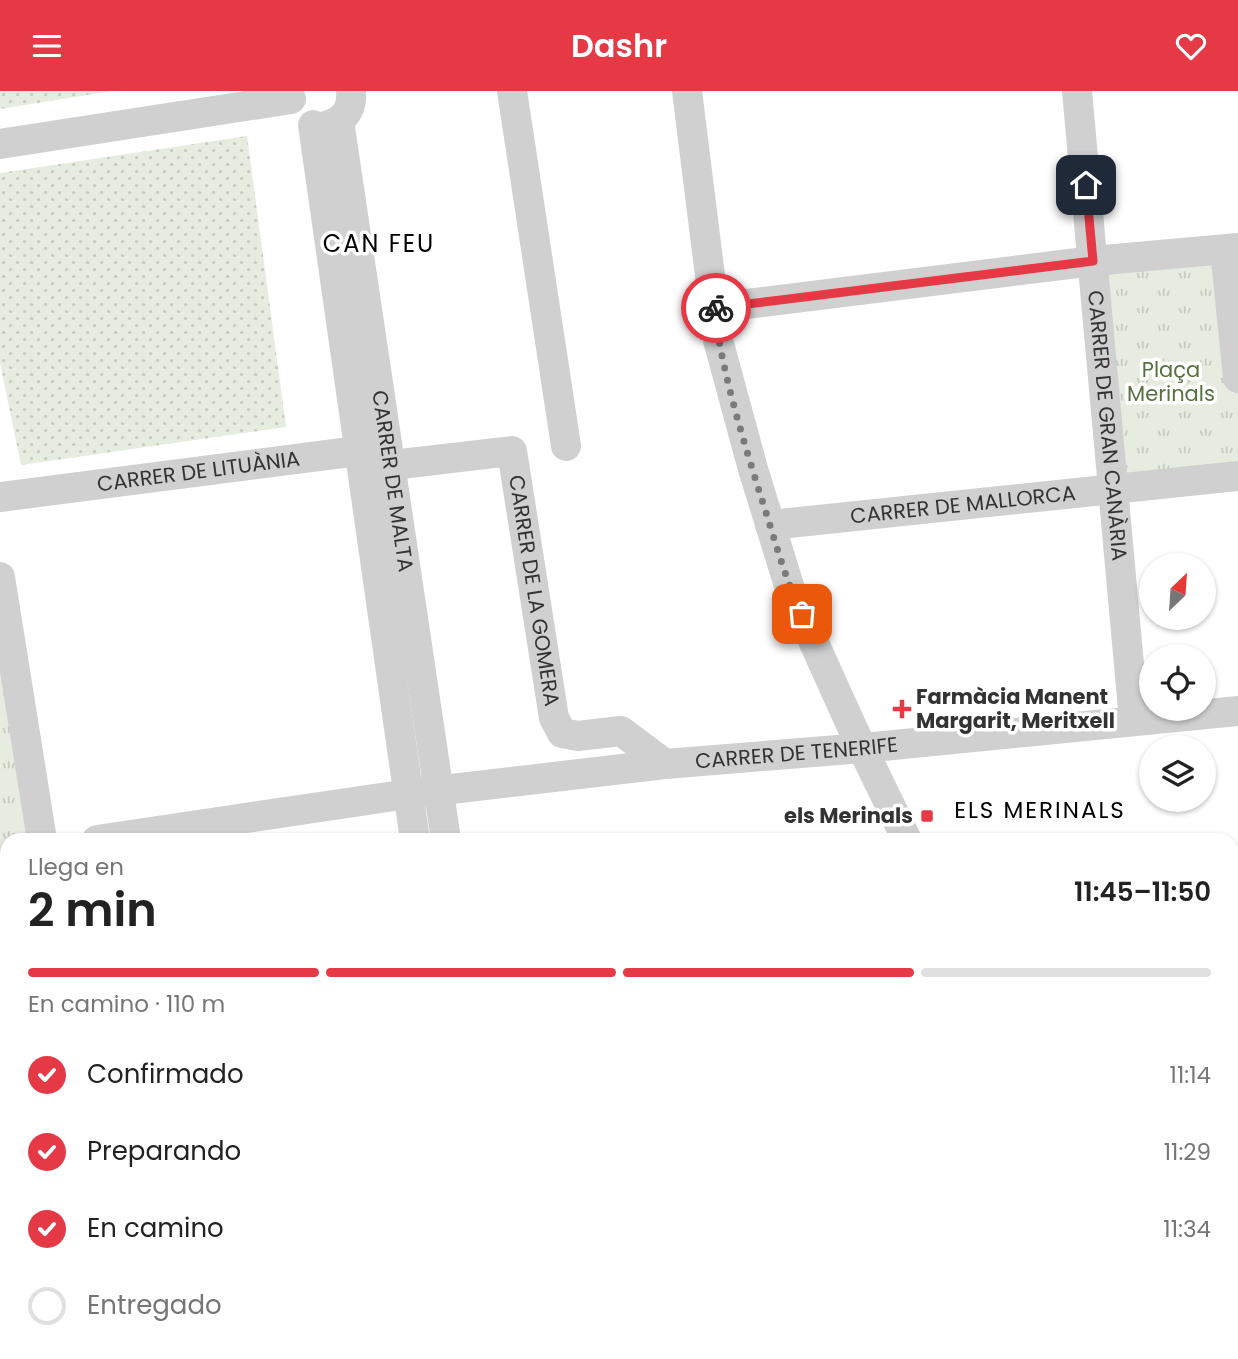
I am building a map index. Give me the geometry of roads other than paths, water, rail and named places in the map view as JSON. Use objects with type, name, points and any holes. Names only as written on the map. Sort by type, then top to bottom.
[{"type":"street","points":[[0,143],[291,95],[300,119],[326,123],[349,108],[351,91]]},
{"type":"street","points":[[512,91],[566,446]]},
{"type":"street","points":[[687,91],[718,339],[753,470],[791,592],[904,833]]},
{"type":"street","name":"CARRER DE GRAN CANÀRIA","points":[[1077,91],[1134,720]]},
{"type":"street","name":"CARRER DE MALTA","points":[[326,123],[358,451],[414,833]]},
{"type":"street","name":"CARRER DE MALTA","points":[[326,123],[392,465],[445,833]]},
{"type":"street","points":[[714,308],[1093,261],[1231,249],[1238,378]]},
{"type":"street","name":"CARRER DE LITUÀNIA","points":[[0,497],[358,451],[392,465]]},
{"type":"street","name":"CARRER DE LA GOMERA","points":[[392,465],[512,451],[554,718],[562,733],[578,736],[621,731],[665,764]]},
{"type":"street","name":"CARRER DE MALLORCA","points":[[770,525],[1238,476]]},
{"type":"street","points":[[0,577],[40,833]]},
{"type":"street","name":"CARRER DE TENERIFE","points":[[144,833],[408,794],[665,764],[863,748],[1238,711]]},
{"type":"place","name":"Farmàcia Manent Margarit, Meritxell","points":[[902,709]]},
{"type":"place","name":"els Merinals","points":[[927,816]]},
{"type":"district","name":"CAN FEU","points":[[379,244]]},
{"type":"district","name":"ELS MERINALS","points":[[1040,810]]},
{"type":"park label","name":"Plaça Merinals","points":[[1171,382]]}]
